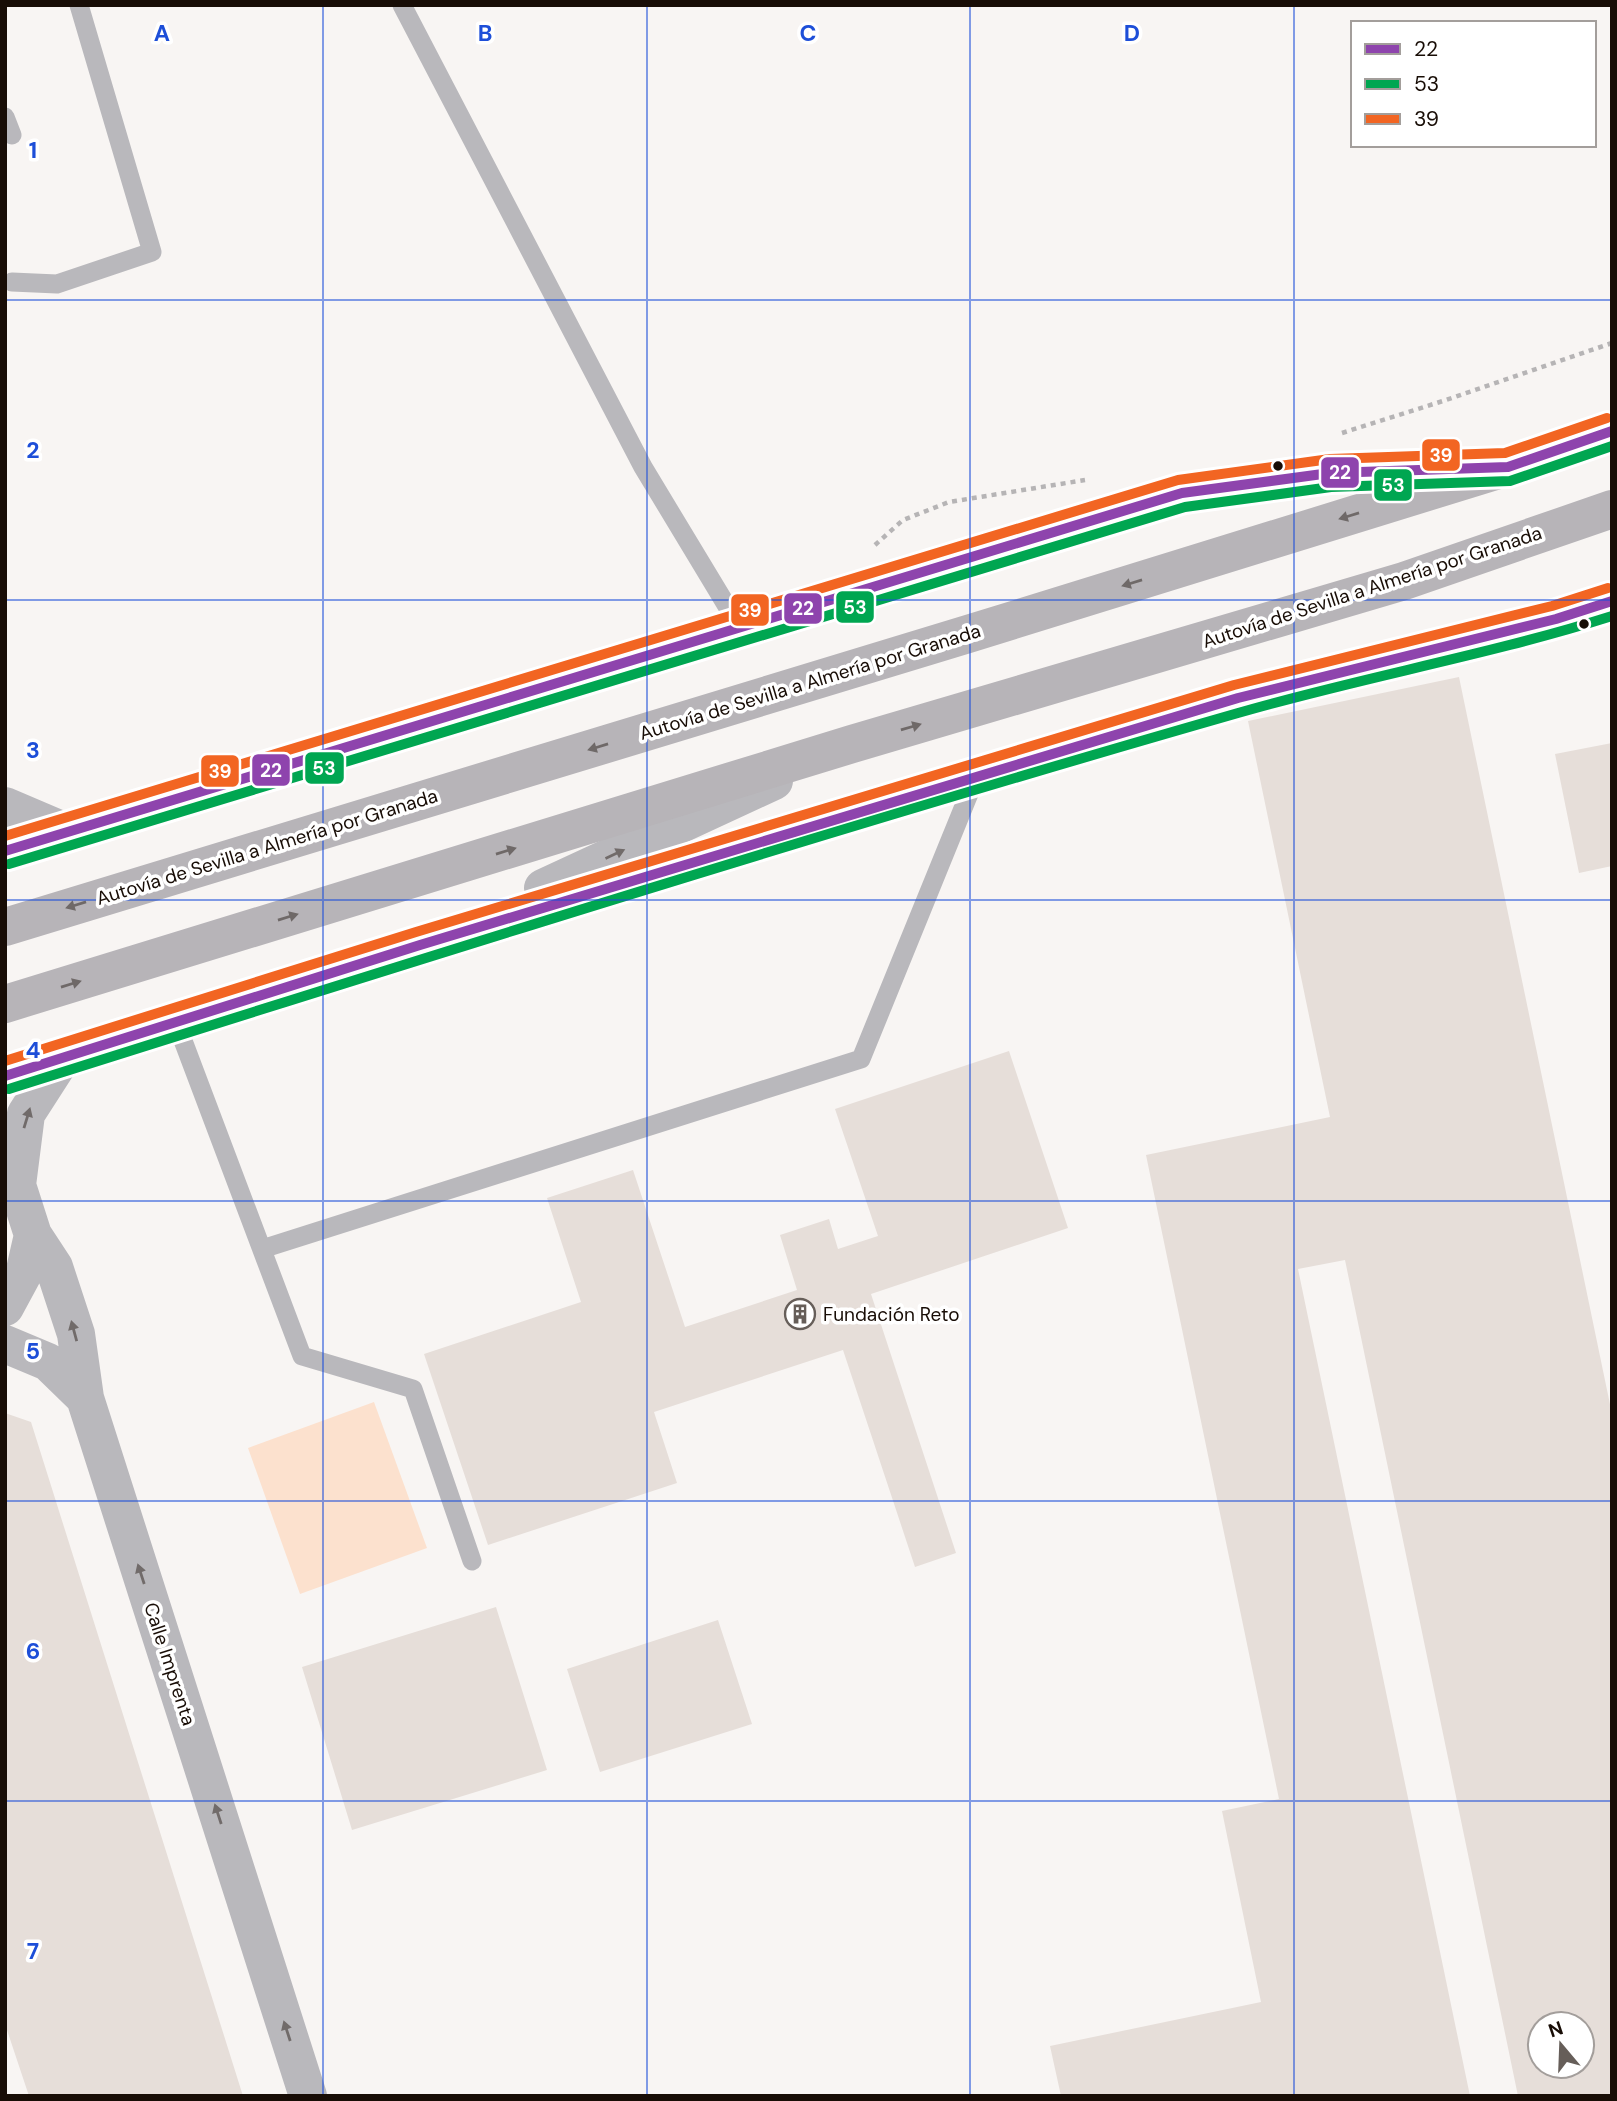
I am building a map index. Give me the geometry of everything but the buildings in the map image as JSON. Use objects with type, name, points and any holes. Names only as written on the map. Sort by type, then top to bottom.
[{"type":"highway","name":"Autovía de Sevilla a Almería por Granada","points":[[5,927],[1508,467],[1612,431]]},
{"type":"highway","name":"Autovía de Sevilla a Almería por Granada","points":[[5,1004],[852,744],[1404,581],[1612,509]]},
{"type":"street","points":[[5,851],[1182,493],[1330,473],[1508,467]]},
{"type":"street","points":[[5,1076],[420,945],[1238,698],[1556,619],[1612,601]]},
{"type":"street","points":[[420,945],[852,744]]},
{"type":"street","points":[[5,806],[66,832]]},
{"type":"street","name":"Calle Imprenta","points":[[62,1058],[26,1114],[11,1179],[33,1235],[54,1267],[76,1334],[85,1398],[308,2096]]},
{"type":"street","points":[[5,1307],[25,1270],[33,1235]]},
{"type":"street","points":[[5,1344],[48,1362],[85,1398]]},
{"type":"lane","points":[[12,282],[57,284],[152,252],[79,5]]},
{"type":"lane","points":[[402,5],[643,467],[738,626]]},
{"type":"lane","points":[[262,1249],[861,1059],[975,779]]},
{"type":"lane","points":[[176,1022],[302,1356],[413,1390],[472,1561]]},
{"type":"shaded area","points":[[374,1402],[427,1548],[300,1594],[248,1448]]},
{"type":"transit line","name":"39","points":[[5,836],[1178,480],[1330,459],[1505,453],[1607,418]]},
{"type":"transit line","name":"22","points":[[5,851],[1182,493],[1330,473],[1508,467],[1612,431]]},
{"type":"transit line","name":"53","points":[[9,864],[1185,507],[1331,487],[1510,481],[1612,446]]},
{"type":"transit line","name":"39","points":[[5,1061],[416,932],[1234,685],[1552,606],[1608,588]]},
{"type":"transit line","name":"22","points":[[5,1076],[420,945],[1238,698],[1556,619],[1612,601]]},
{"type":"transit line","name":"53","points":[[9,1089],[930,803],[1285,700],[1519,643],[1612,616]]},
{"type":"place","name":"Fundación Reto","points":[[800,1314]]}]
